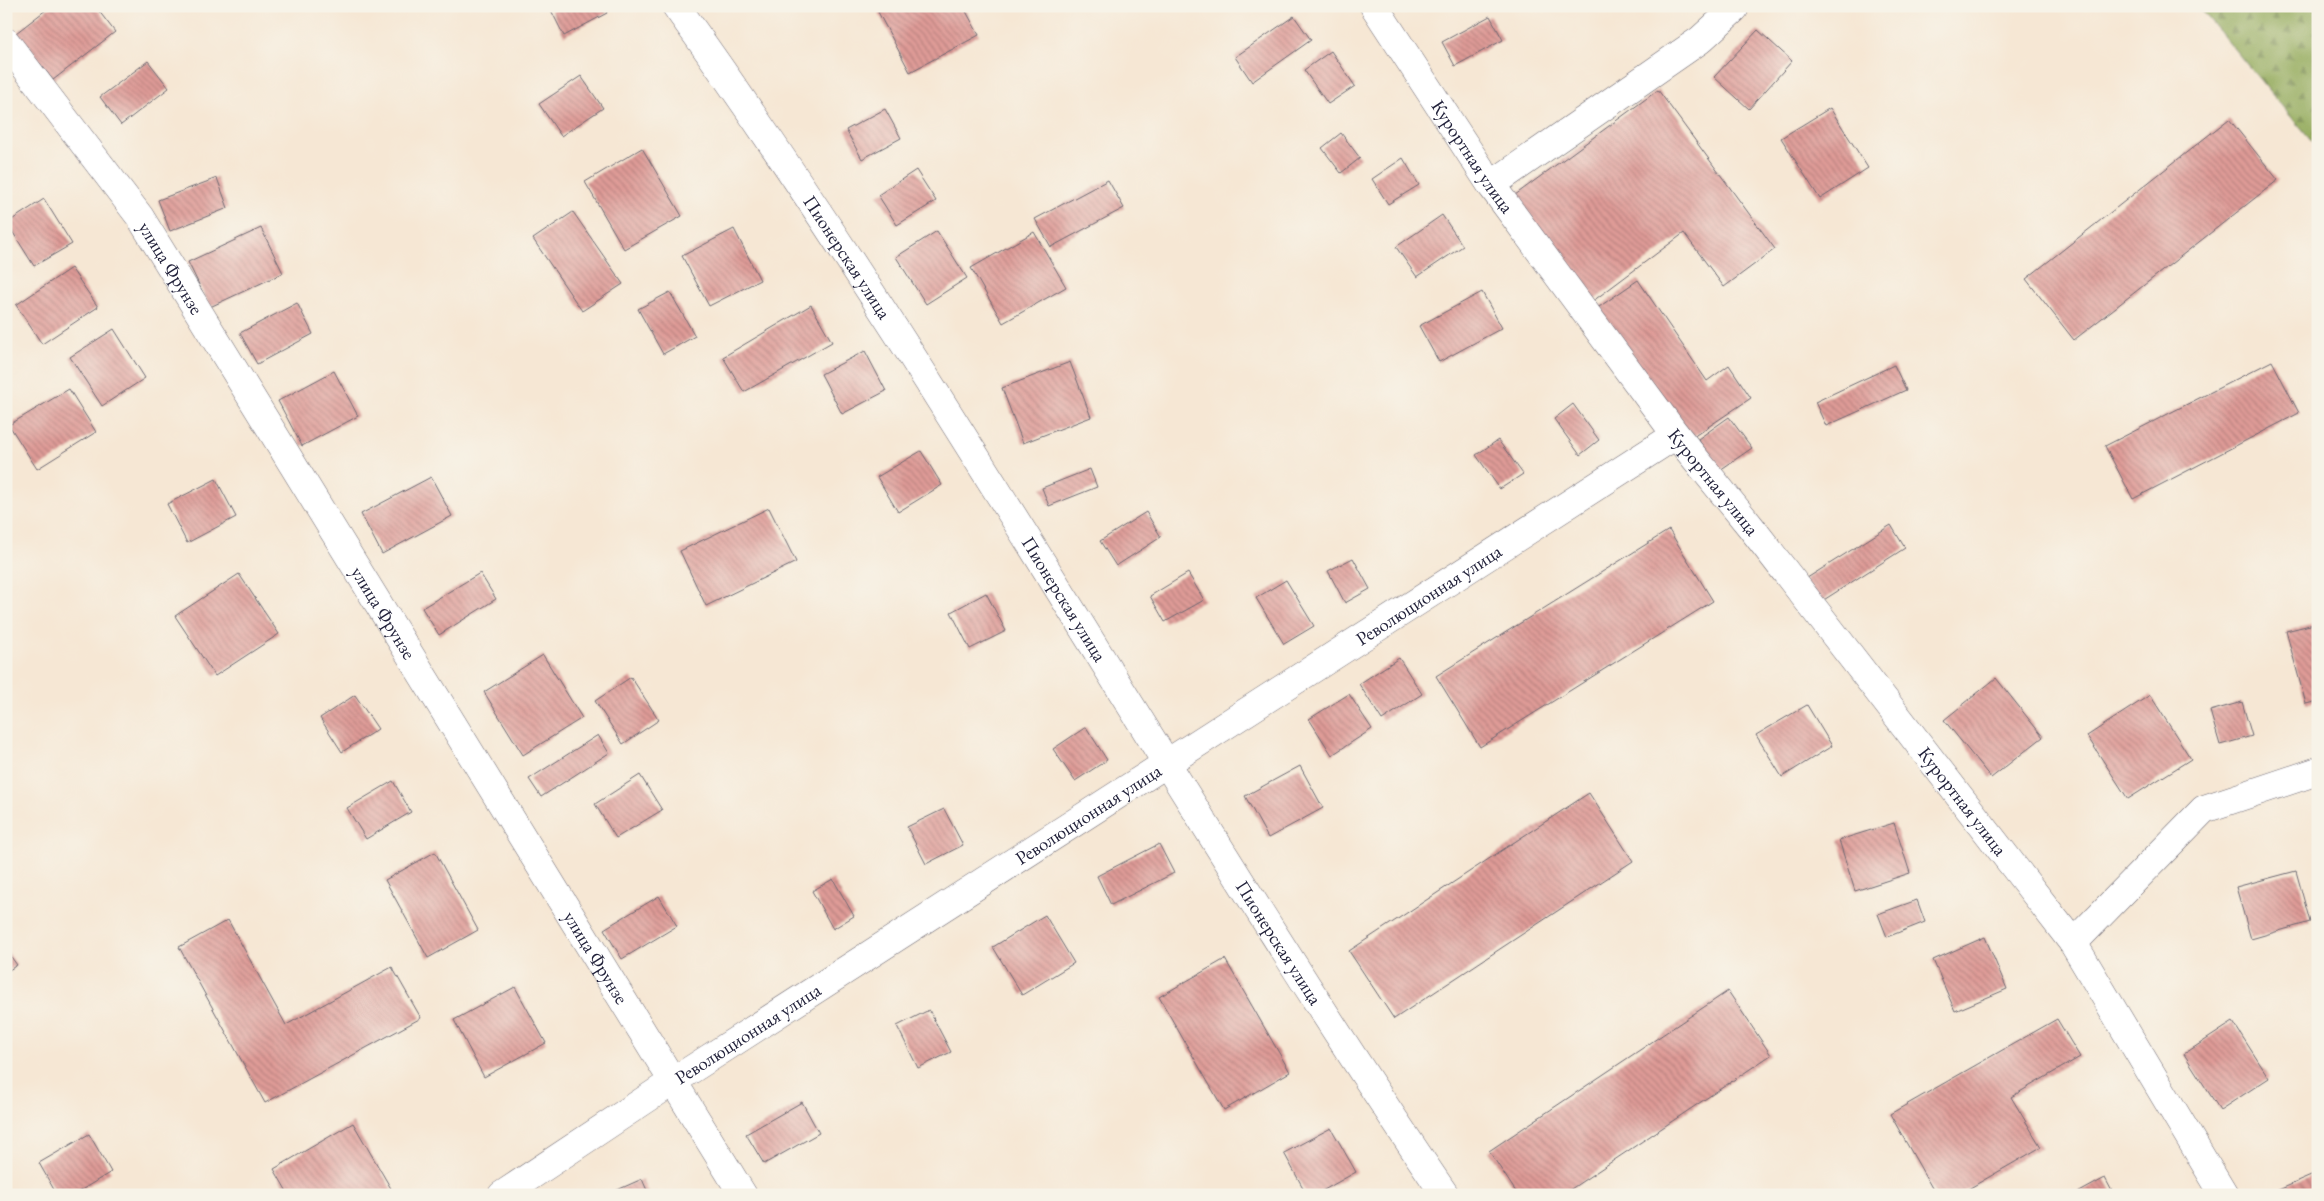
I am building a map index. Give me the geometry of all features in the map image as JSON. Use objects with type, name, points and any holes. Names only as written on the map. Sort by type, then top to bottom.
[{"type":"street","name":"Пионерская улица","points":[[676,6],[725,74],[951,415],[1374,1091],[1445,1195]]},
{"type":"street","name":"Курортная улица","points":[[1374,6],[1491,185],[1676,435],[1750,526],[2073,943],[2224,1195]]},
{"type":"street","points":[[1491,185],[1700,40],[1734,9],[1733,6]]},
{"type":"street","name":"улица Фрунзе","points":[[6,42],[140,217],[742,1195]]},
{"type":"street","name":"Революционная улица","points":[[502,1195],[672,1082],[1676,435]]},
{"type":"street","points":[[2073,943],[2204,809],[2318,771]]},
{"type":"green space","points":[[2198,6],[2318,6],[2318,149]]},
{"type":"building","points":[[51,6],[95,6],[115,32],[53,80],[16,33]]},
{"type":"building","points":[[558,6],[603,6],[607,13],[564,36],[551,10]]},
{"type":"building","points":[[889,6],[963,6],[979,35],[910,72],[878,12]]},
{"type":"building","points":[[1294,16],[1311,40],[1252,82],[1235,57]]},
{"type":"building","points":[[1490,16],[1503,40],[1455,66],[1442,42]]},
{"type":"building","points":[[1758,30],[1792,61],[1749,109],[1714,77]]},
{"type":"building","points":[[1331,51],[1355,86],[1328,104],[1304,70]]},
{"type":"building","points":[[148,61],[169,88],[121,125],[100,97]]},
{"type":"building","points":[[581,76],[603,108],[561,136],[539,104]]},
{"type":"building","points":[[1658,90],[1775,249],[1724,287],[1684,233],[1589,304],[1511,198]]},
{"type":"building","points":[[1830,108],[1868,168],[1820,199],[1781,138]]},
{"type":"building","points":[[885,109],[901,138],[862,159],[846,130]]},
{"type":"building","points":[[2229,119],[2278,180],[2074,340],[2026,279]]},
{"type":"building","points":[[1341,133],[1360,158],[1341,173],[1322,148]]},
{"type":"building","points":[[642,148],[682,216],[624,249],[585,182]]},
{"type":"building","points":[[1403,158],[1419,185],[1388,204],[1372,179]]},
{"type":"building","points":[[916,170],[936,201],[897,225],[878,195]]},
{"type":"building","points":[[217,178],[228,208],[170,231],[158,200]]},
{"type":"building","points":[[1108,180],[1124,208],[1051,247],[1035,219]]},
{"type":"building","points":[[44,199],[72,244],[34,266],[7,223]]},
{"type":"building","points":[[573,212],[623,284],[582,311],[533,239]]},
{"type":"building","points":[[1442,215],[1463,246],[1417,277],[1396,247]]},
{"type":"building","points":[[261,228],[283,273],[210,307],[188,262]]},
{"type":"building","points":[[734,229],[760,280],[709,306],[682,256]]},
{"type":"building","points":[[937,231],[967,278],[926,304],[896,257]]},
{"type":"building","points":[[1034,232],[1066,287],[1003,323],[971,268]]},
{"type":"building","points":[[71,268],[98,307],[42,344],[16,305]]},
{"type":"building","points":[[1638,280],[1707,381],[1729,365],[1751,398],[1687,441],[1596,309]]},
{"type":"building","points":[[670,292],[695,336],[663,354],[638,309]]},
{"type":"building","points":[[1482,292],[1502,328],[1439,362],[1419,326]]},
{"type":"building","points":[[297,303],[313,334],[257,364],[240,333]]},
{"type":"building","points":[[811,305],[832,342],[744,392],[723,357]]},
{"type":"building","points":[[114,329],[145,378],[102,406],[70,357]]},
{"type":"building","points":[[865,351],[886,391],[842,414],[821,374]]},
{"type":"building","points":[[2272,361],[2299,413],[2133,499],[2105,446]]},
{"type":"building","points":[[1070,362],[1091,417],[1023,443],[1002,388]]},
{"type":"building","points":[[1894,365],[1906,390],[1826,426],[1815,402]]},
{"type":"building","points":[[334,371],[358,416],[302,446],[278,401]]},
{"type":"building","points":[[69,389],[96,432],[37,469],[9,425]]},
{"type":"building","points":[[1573,404],[1599,440],[1580,455],[1554,419]]},
{"type":"building","points":[[1729,417],[1752,448],[1720,470],[1698,439]]},
{"type":"building","points":[[1498,440],[1523,474],[1500,489],[1476,455]]},
{"type":"building","points":[[921,451],[942,485],[898,512],[877,477]]},
{"type":"building","points":[[1090,469],[1097,487],[1049,506],[1042,488]]},
{"type":"building","points":[[431,477],[452,516],[382,554],[361,514]]},
{"type":"building","points":[[216,479],[236,517],[187,543],[167,504]]},
{"type":"building","points":[[769,508],[796,562],[706,606],[680,551]]},
{"type":"building","points":[[1146,512],[1161,537],[1116,566],[1100,541]]},
{"type":"building","points":[[1891,525],[1905,548],[1819,603],[1804,580]]},
{"type":"building","points":[[1669,530],[1713,601],[1480,747],[1436,676]]},
{"type":"building","points":[[1353,558],[1370,589],[1345,603],[1328,571]]},
{"type":"building","points":[[480,573],[496,599],[439,635],[422,608]]},
{"type":"building","points":[[1188,573],[1204,600],[1165,622],[1150,596]]},
{"type":"building","points":[[239,574],[279,634],[215,676],[175,616]]},
{"type":"building","points":[[1286,580],[1314,626],[1284,644],[1256,598]]},
{"type":"building","points":[[986,593],[1006,631],[970,649],[951,612]]},
{"type":"building","points":[[2318,623],[2318,701],[2306,704],[2286,631]]},
{"type":"building","points":[[543,655],[582,718],[523,755],[484,692]]},
{"type":"building","points":[[1399,658],[1422,694],[1382,720],[1359,684]]},
{"type":"building","points":[[631,677],[659,720],[623,744],[595,701]]},
{"type":"building","points":[[1996,678],[2043,737],[1991,778],[1944,720]]},
{"type":"building","points":[[1349,694],[1372,729],[1332,755],[1309,719]]},
{"type":"building","points":[[355,695],[378,729],[342,752],[320,718]]},
{"type":"building","points":[[2150,695],[2191,759],[2128,799],[2087,736]]},
{"type":"building","points":[[2242,702],[2252,736],[2220,745],[2210,711]]},
{"type":"building","points":[[1807,705],[1832,746],[1782,777],[1756,735]]},
{"type":"building","points":[[1086,727],[1107,760],[1075,781],[1053,749]]},
{"type":"building","points":[[598,735],[609,753],[541,797],[529,779]]},
{"type":"building","points":[[1300,766],[1323,808],[1268,838],[1245,796]]},
{"type":"building","points":[[640,775],[662,810],[616,838],[595,804]]},
{"type":"building","points":[[393,781],[411,812],[366,839],[347,808]]},
{"type":"building","points":[[1589,793],[1633,861],[1394,1019],[1349,951]]},
{"type":"building","points":[[944,809],[963,845],[926,864],[907,827]]},
{"type":"building","points":[[1894,823],[1910,873],[1855,891],[1839,840]]},
{"type":"building","points":[[1159,844],[1174,873],[1111,905],[1097,876]]},
{"type":"building","points":[[435,852],[478,930],[428,958],[385,880]]},
{"type":"building","points":[[2296,871],[2310,922],[2251,939],[2236,887]]},
{"type":"building","points":[[833,879],[854,916],[833,929],[812,891]]},
{"type":"building","points":[[659,896],[677,926],[622,959],[604,929]]},
{"type":"building","points":[[1917,900],[1925,922],[1887,937],[1878,914]]},
{"type":"building","points":[[1045,915],[1074,963],[1022,995],[993,947]]},
{"type":"building","points":[[228,920],[286,1025],[392,967],[421,1018],[265,1103],[179,947]]},
{"type":"building","points":[[1985,937],[2007,989],[1955,1011],[1933,960]]},
{"type":"building","points":[[6,950],[17,965],[6,972]]},
{"type":"building","points":[[1225,959],[1290,1072],[1224,1110],[1159,997]]},
{"type":"building","points":[[515,987],[546,1043],[484,1077],[454,1020]]},
{"type":"building","points":[[1728,991],[1771,1055],[1562,1195],[1518,1195],[1489,1151]]},
{"type":"building","points":[[929,1010],[951,1052],[918,1068],[897,1026]]},
{"type":"building","points":[[2057,1019],[2080,1057],[2011,1097],[2041,1147],[1958,1195],[1936,1195],[1890,1114]]},
{"type":"building","points":[[2233,1022],[2269,1078],[2220,1110],[2184,1054]]},
{"type":"building","points":[[802,1102],[819,1133],[764,1164],[746,1134]]},
{"type":"building","points":[[353,1123],[393,1192],[388,1195],[289,1195],[274,1169]]},
{"type":"building","points":[[1331,1128],[1356,1172],[1315,1195],[1307,1195],[1284,1153]]},
{"type":"building","points":[[89,1134],[111,1172],[73,1195],[57,1195],[39,1163]]},
{"type":"building","points":[[2318,1173],[2318,1195],[2267,1195]]},
{"type":"building","points":[[2105,1178],[2114,1195],[2074,1195]]},
{"type":"building","points":[[642,1179],[649,1195],[606,1195]]}]
